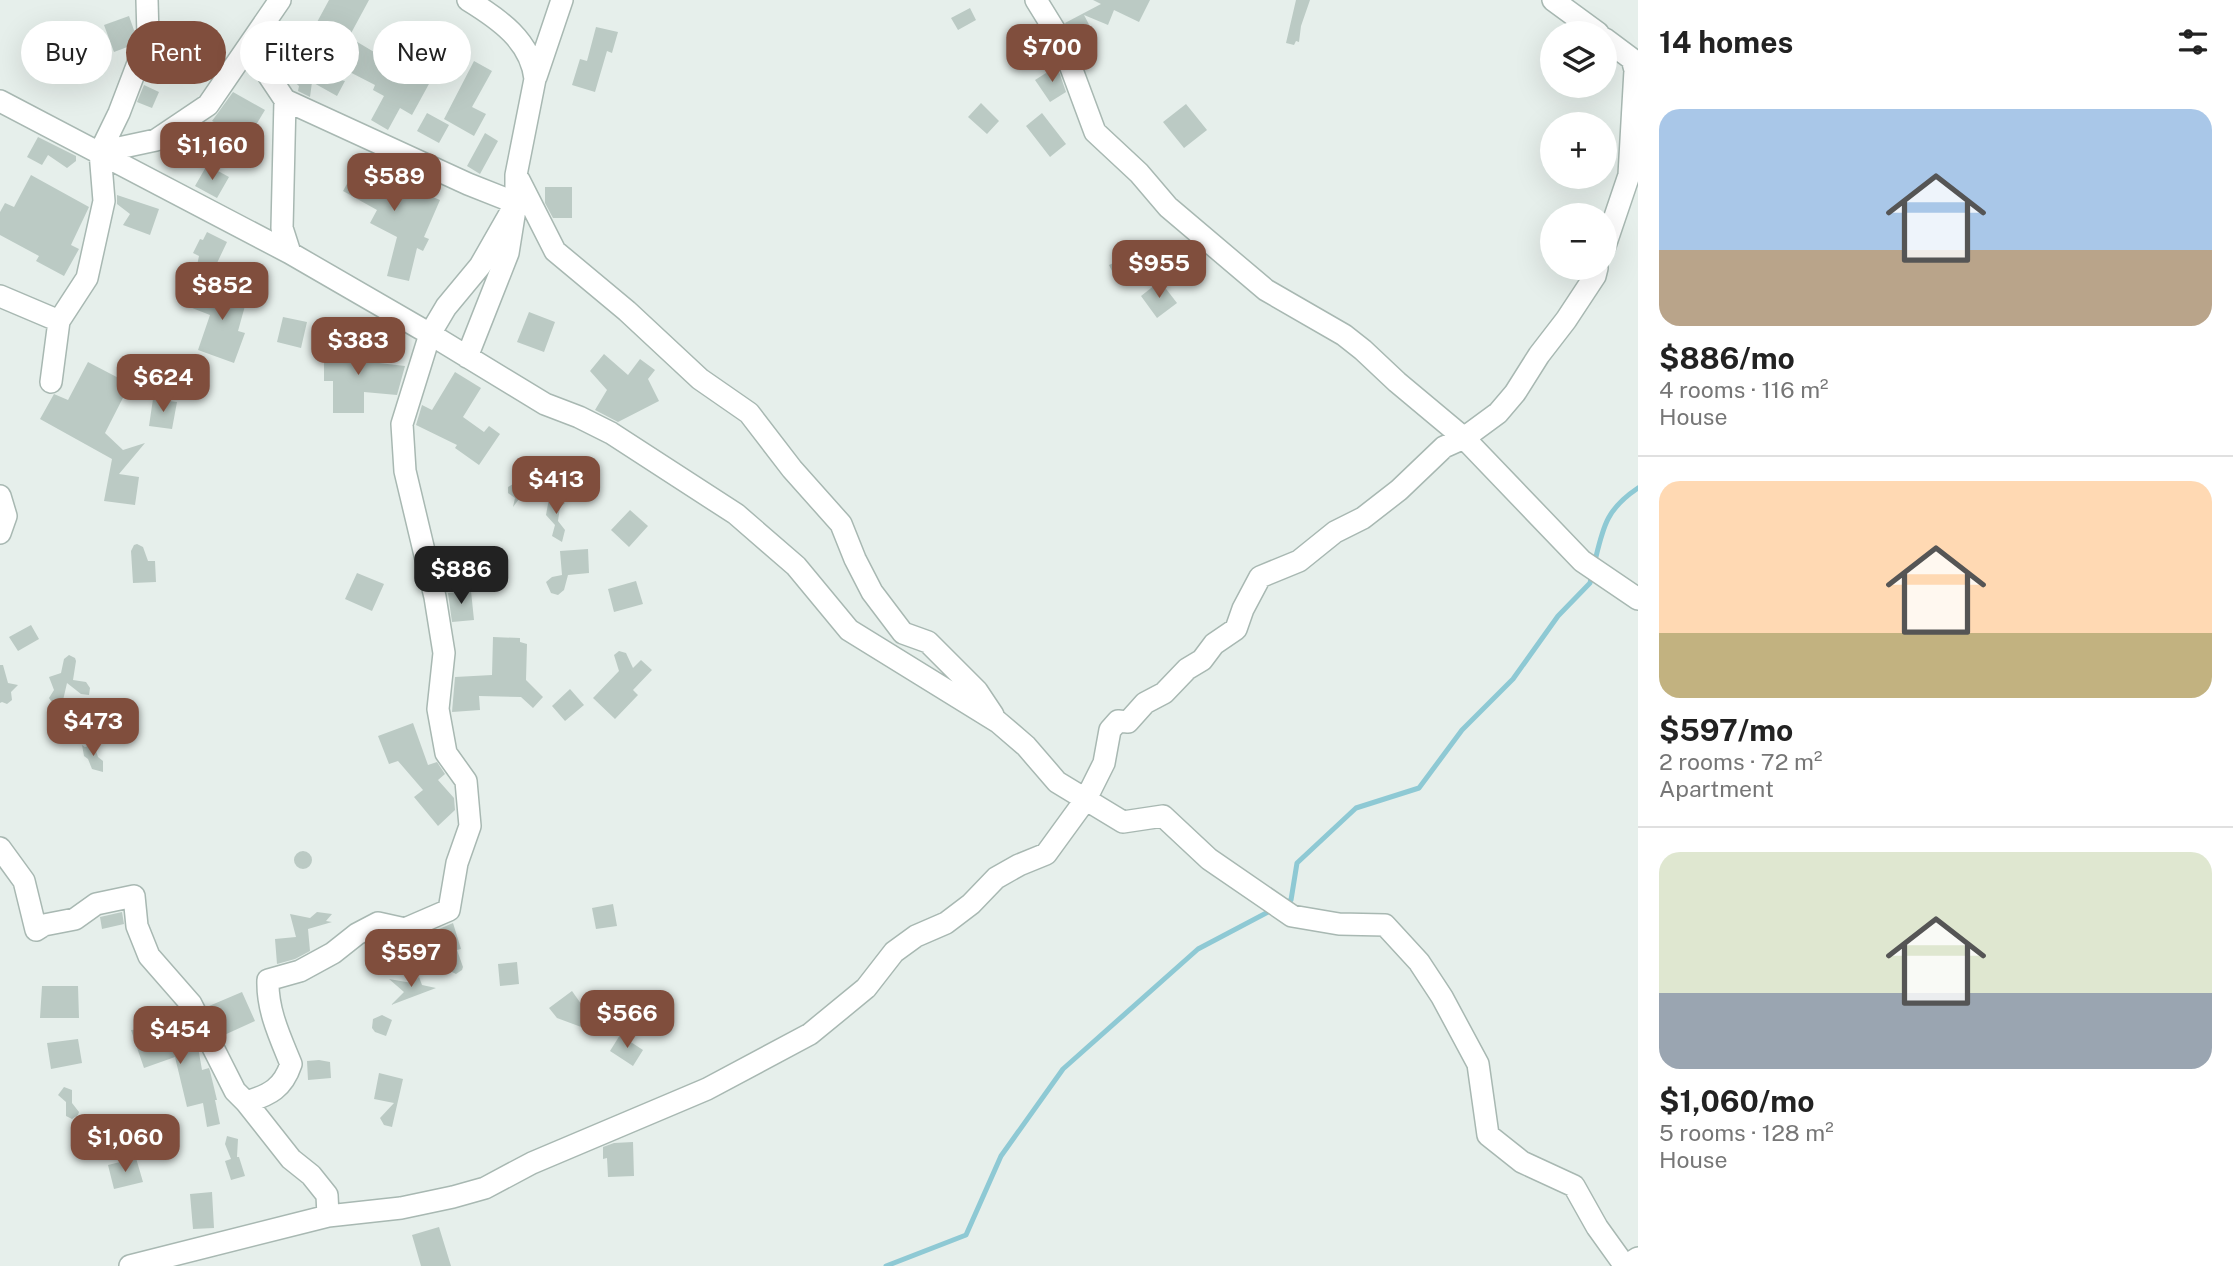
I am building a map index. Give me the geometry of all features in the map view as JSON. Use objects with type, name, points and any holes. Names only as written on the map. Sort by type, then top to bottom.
[{"type":"street","points":[[51,382],[59,321],[87,278],[104,201],[100,152],[119,113],[148,37],[147,0]]},
{"type":"street","points":[[266,21],[280,0]]},
{"type":"street","points":[[468,0],[492,15],[519,38],[534,64],[536,79]]},
{"type":"street","points":[[467,357],[508,253],[516,203],[516,175],[536,79],[562,0]]},
{"type":"street","points":[[1036,0],[1066,54],[1095,132],[1139,173],[1168,207],[1266,290],[1344,335],[1363,350],[1465,438],[1582,561],[1638,598]]},
{"type":"street","points":[[1553,0],[1582,21]]},
{"type":"street","points":[[1617,48],[1632,59],[1635,76],[1629,175],[1617,210]]},
{"type":"street","points":[[100,152],[156,140],[208,105],[240,59]]},
{"type":"street","points":[[274,84],[285,100],[468,184],[516,203]]},
{"type":"street","points":[[285,100],[282,228],[290,253]]},
{"type":"street","points":[[0,101],[290,253],[545,404],[579,416],[611,433],[736,514],[796,566],[849,630],[998,722],[1026,746],[1057,782],[1123,822],[1163,816],[1209,859],[1292,916],[1339,923],[1385,925],[1419,962],[1442,997],[1478,1064],[1488,1135],[1522,1162],[1574,1186],[1597,1227],[1625,1266],[1638,1258]]},
{"type":"street","points":[[516,175],[555,251],[627,311],[700,379],[749,413],[792,469],[841,524],[855,559],[873,592],[903,633],[928,642],[977,691],[998,722]]},
{"type":"street","points":[[246,1102],[270,1095],[287,1076],[291,1064],[267,997],[268,980],[300,971],[378,923],[405,929],[449,910],[457,863],[470,826],[466,781],[446,753],[438,709],[444,653],[435,597],[405,471],[402,424],[430,334],[446,307],[480,266],[516,203]]},
{"type":"street","points":[[130,1266],[328,1216],[401,1208],[453,1198],[485,1188],[532,1163],[707,1089],[810,1034],[866,988],[894,952],[916,936],[946,923],[971,904],[996,878],[1046,854],[1086,799],[1104,763],[1110,730],[1118,721],[1128,722],[1145,704],[1164,693],[1186,669],[1202,660],[1214,644],[1236,629],[1260,577],[1299,561],[1335,532],[1363,518],[1399,490],[1444,447],[1465,438],[1498,413],[1583,296],[1591,280]]},
{"type":"street","points":[[0,296],[59,321]]},
{"type":"street","points":[[0,496],[6,516],[0,533]]},
{"type":"street","points":[[0,848],[24,881],[36,930],[44,925],[75,919],[96,904],[134,896],[137,926],[149,956],[191,1004],[235,1091],[291,1159],[311,1175],[327,1195],[328,1216]]},
{"type":"building","points":[[329,0],[369,0],[358,21],[318,21]]},
{"type":"building","points":[[1093,0],[1150,0],[1139,22],[1114,10],[1108,25],[1084,15],[1095,36],[1077,46],[1065,23],[1101,4]]},
{"type":"building","points":[[1296,0],[1310,0],[1301,26],[1299,42],[1296,41],[1294,45],[1286,43]]},
{"type":"building","points":[[970,8],[976,20],[958,30],[951,18]]},
{"type":"building","points":[[129,16],[131,21],[126,21],[126,48],[114,52],[112,47],[112,22]]},
{"type":"building","points":[[596,27],[618,32],[612,53],[607,51],[595,92],[572,85],[580,59],[587,61]]},
{"type":"building","points":[[359,43],[373,51],[373,84],[359,77]]},
{"type":"building","points":[[474,61],[492,71],[472,107],[486,114],[474,136],[444,119],[462,84],[471,84],[471,67]]},
{"type":"building","points":[[1057,66],[1066,92],[1050,102],[1035,80]]},
{"type":"building","points":[[297,84],[312,84],[310,97],[298,91]]},
{"type":"building","points":[[316,84],[343,84],[337,96]]},
{"type":"building","points":[[373,84],[429,84],[412,115],[400,108],[388,130],[371,120],[384,96],[373,90]]},
{"type":"building","points":[[144,85],[159,92],[152,108],[137,102]]},
{"type":"building","points":[[233,92],[265,110],[247,140],[212,121]]},
{"type":"building","points":[[981,103],[999,121],[987,134],[968,117]]},
{"type":"building","points":[[1186,104],[1207,130],[1184,148],[1163,122]]},
{"type":"building","points":[[427,113],[449,125],[439,143],[417,131]]},
{"type":"building","points":[[1042,113],[1066,144],[1050,157],[1026,126]]},
{"type":"building","points":[[485,133],[498,141],[480,174],[467,166]]},
{"type":"building","points":[[38,137],[76,156],[76,161],[67,168],[48,155],[42,165],[27,157]]},
{"type":"building","points":[[364,154],[390,168],[382,182],[419,198],[421,192],[440,200],[424,237],[429,239],[423,251],[417,248],[409,281],[387,276],[397,237],[370,223],[377,210],[343,191]]},
{"type":"building","points":[[207,165],[229,177],[217,198],[195,186]]},
{"type":"building","points":[[31,175],[89,207],[71,245],[79,249],[64,276],[36,261],[39,256],[0,235],[0,212],[5,203],[14,207]]},
{"type":"building","points":[[545,187],[572,187],[572,218],[553,218],[545,203]]},
{"type":"building","points":[[117,195],[159,209],[150,235],[123,225],[130,214],[117,204]]},
{"type":"building","points":[[207,232],[227,242],[208,282],[196,270],[199,256],[193,253]]},
{"type":"building","points":[[1131,255],[1137,269],[1116,279],[1109,265]]},
{"type":"building","points":[[1160,281],[1177,303],[1157,318],[1141,296]]},
{"type":"building","points":[[202,283],[248,295],[238,331],[245,333],[234,363],[198,350],[210,315],[187,306],[204,296]]},
{"type":"building","points":[[529,312],[555,322],[544,352],[517,342]]},
{"type":"building","points":[[283,317],[307,322],[301,348],[277,342]]},
{"type":"building","points":[[324,348],[348,348],[380,353],[379,363],[405,366],[397,395],[364,392],[364,413],[333,413],[333,381],[324,381]]},
{"type":"building","points":[[604,354],[628,375],[640,359],[655,370],[648,379],[659,401],[618,422],[595,410],[607,390],[590,371]]},
{"type":"building","points":[[88,362],[130,384],[105,433],[123,450],[145,443],[119,474],[139,477],[135,505],[104,501],[112,459],[40,419],[54,394],[68,400]]},
{"type":"building","points":[[455,372],[481,388],[463,417],[484,432],[489,426],[500,434],[479,465],[455,448],[457,445],[416,425],[422,405],[432,410]]},
{"type":"building","points":[[153,399],[177,402],[172,429],[149,426]]},
{"type":"building","points":[[527,464],[537,472],[541,470],[513,507],[515,498],[508,493],[508,487],[518,481],[520,469]]},
{"type":"building","points":[[550,493],[565,503],[560,507],[558,521],[565,530],[562,542],[552,536],[555,525],[546,515]]},
{"type":"building","points":[[630,510],[648,526],[629,547],[611,530]]},
{"type":"building","points":[[137,544],[143,547],[148,561],[155,561],[156,582],[133,583],[131,551]]},
{"type":"building","points":[[588,549],[589,573],[568,575],[564,590],[558,595],[551,593],[546,582],[552,577],[562,575],[560,551]]},
{"type":"building","points":[[357,573],[384,584],[372,611],[345,599]]},
{"type":"building","points":[[636,581],[643,604],[614,612],[608,589]]},
{"type":"building","points":[[471,591],[474,620],[452,622],[448,593]]},
{"type":"building","points":[[31,625],[39,639],[18,651],[9,637]]},
{"type":"building","points":[[493,637],[520,638],[520,642],[527,644],[526,680],[543,697],[533,708],[521,697],[479,696],[480,710],[452,712],[455,677],[492,675]]},
{"type":"building","points":[[619,651],[626,653],[633,668],[641,660],[652,670],[633,690],[638,695],[615,719],[593,698],[619,671],[614,655]]},
{"type":"building","points":[[69,655],[76,661],[73,680],[86,682],[90,688],[89,695],[81,694],[67,683],[61,709],[59,704],[53,704],[49,698],[54,690],[49,677],[61,673],[64,659]]},
{"type":"building","points":[[0,665],[3,665],[8,683],[18,685],[11,692],[12,700],[7,704],[0,703]]},
{"type":"building","points":[[570,689],[584,705],[565,721],[552,706]]},
{"type":"building","points":[[91,708],[112,708],[112,725],[92,725]]},
{"type":"building","points":[[413,723],[428,765],[437,762],[445,774],[438,780],[454,798],[455,810],[438,826],[414,797],[423,790],[398,761],[389,764],[378,736]]},
{"type":"building","points":[[82,745],[95,748],[98,757],[103,761],[103,772],[92,769],[84,756]]},
{"type":"building","points":[[299,851],[307,851],[312,860],[310,867],[299,869],[294,864],[294,856]]},
{"type":"building","points":[[613,904],[617,926],[596,929],[592,908]]},
{"type":"building","points":[[122,912],[124,924],[102,929],[100,917]]},
{"type":"building","points":[[317,912],[332,914],[326,921],[332,922],[308,929],[310,951],[277,964],[275,939],[296,937],[290,914],[310,918]]},
{"type":"building","points":[[453,923],[463,967],[456,974],[450,971],[445,954],[426,961],[420,945],[441,936],[439,929]]},
{"type":"building","points":[[517,962],[519,984],[500,986],[498,964]]},
{"type":"building","points":[[419,977],[422,985],[436,988],[391,1005],[404,992],[389,979],[412,983]]},
{"type":"building","points":[[42,986],[78,986],[79,1018],[40,1018]]},
{"type":"building","points":[[572,991],[589,1015],[605,1020],[600,1034],[557,1018],[549,1008]]},
{"type":"building","points":[[242,992],[255,1021],[222,1036],[209,1006]]},
{"type":"building","points":[[382,1015],[392,1020],[386,1036],[372,1028],[373,1019]]},
{"type":"building","points":[[167,1022],[177,1040],[193,1037],[198,1047],[202,1070],[209,1068],[210,1071],[220,1124],[207,1127],[203,1103],[187,1107],[175,1057],[144,1068],[131,1030],[146,1029]]},
{"type":"building","points":[[620,1035],[643,1050],[633,1066],[610,1051]]},
{"type":"building","points":[[78,1039],[82,1063],[51,1069],[47,1043]]},
{"type":"building","points":[[307,1061],[330,1062],[331,1078],[308,1080]]},
{"type":"building","points":[[379,1073],[403,1079],[392,1127],[384,1125],[380,1118],[394,1103],[374,1099]]},
{"type":"building","points":[[64,1087],[72,1090],[72,1103],[79,1112],[72,1119],[66,1116],[66,1102],[58,1095]]},
{"type":"building","points":[[170,1115],[177,1143],[145,1151],[138,1123]]},
{"type":"building","points":[[227,1136],[238,1139],[237,1157],[245,1176],[231,1180],[225,1161],[231,1159],[225,1144]]},
{"type":"building","points":[[633,1142],[634,1176],[608,1177],[607,1158],[603,1159],[603,1147],[614,1143]]},
{"type":"building","points":[[136,1158],[143,1182],[114,1189],[108,1165]]},
{"type":"building","points":[[212,1192],[214,1228],[193,1229],[190,1194]]},
{"type":"building","points":[[439,1227],[451,1266],[421,1266],[412,1235]]},
{"type":"waterway","points":[[1594,565],[1600,540],[1612,512],[1638,488]]},
{"type":"waterway","points":[[1283,904],[1291,900],[1297,863],[1356,808],[1419,788],[1462,730],[1513,679],[1558,616],[1590,583],[1592,574]]},
{"type":"waterway","points":[[886,1266],[966,1235],[1001,1156],[1063,1069],[1198,949],[1272,910]]}]
